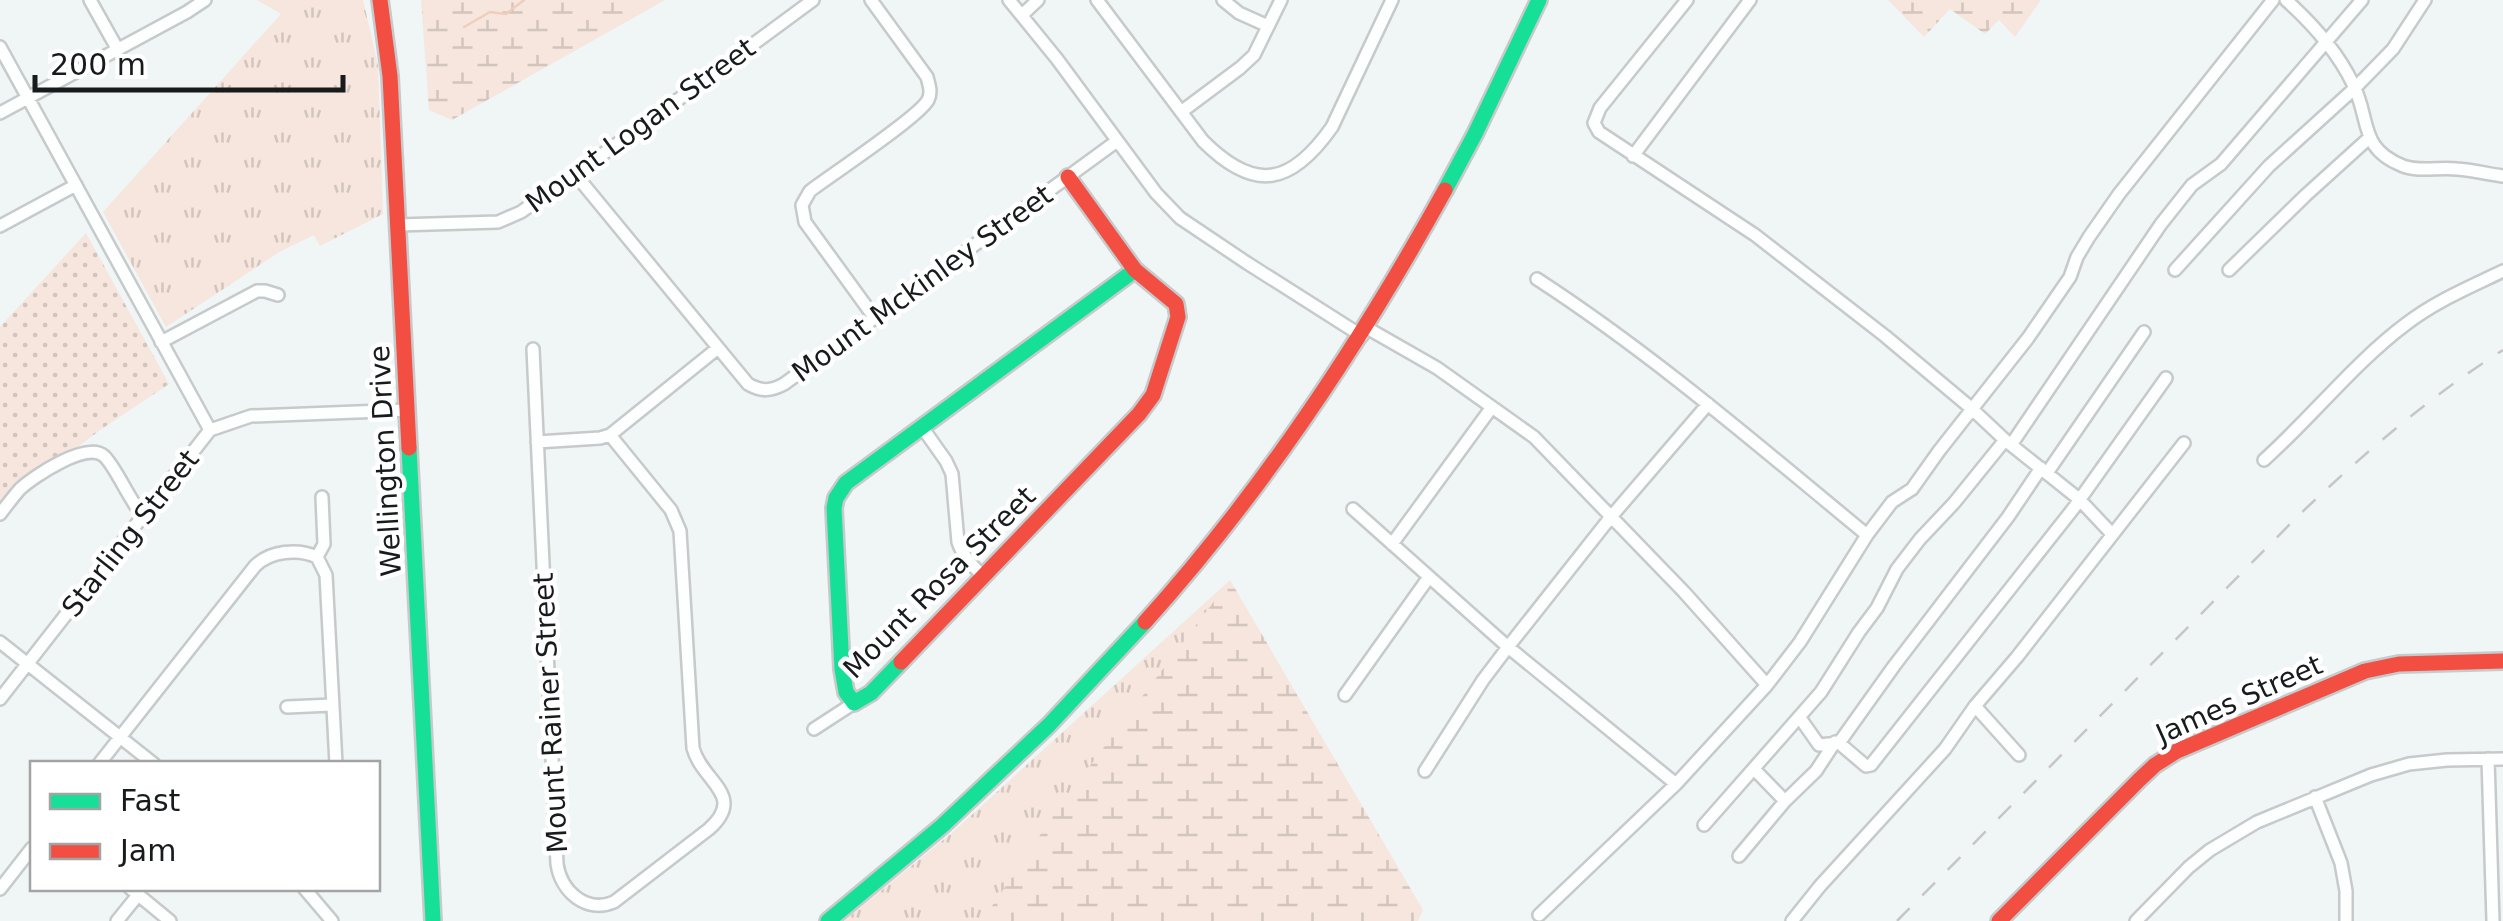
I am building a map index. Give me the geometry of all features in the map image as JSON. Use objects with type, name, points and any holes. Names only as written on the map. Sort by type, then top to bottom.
[{"type":"street","points":[[90,0],[118,50]]},
{"type":"street","points":[[0,113],[205,0]]},
{"type":"street","name":"Wellington Drive","points":[[380,0],[390,76],[433,921]]},
{"type":"street","name":"Mount Logan Street","points":[[398,225],[498,222],[521,212],[813,0]]},
{"type":"street","points":[[871,0],[927,77],[929,96],[906,120],[810,190],[802,205],[805,222],[874,317]]},
{"type":"street","points":[[1009,0],[1156,193],[1180,218],[1234,255],[1364,332],[1437,368],[1534,437],[1684,592],[1767,685]]},
{"type":"street","points":[[1022,15],[1038,0]]},
{"type":"street","points":[[1098,0],[1213,151],[1237,168],[1262,177],[1284,173],[1332,127],[1392,0]]},
{"type":"street","points":[[1223,0],[1239,13],[1268,26]]},
{"type":"street","points":[[1180,112],[1254,55],[1280,0]]},
{"type":"street","points":[[828,921],[943,827],[1052,722],[1117,655],[1238,512],[1364,332],[1452,182],[1539,0]]},
{"type":"street","points":[[1687,0],[1596,115],[1594,124],[1599,132],[1755,235],[1885,336],[2079,499],[2112,534]]},
{"type":"street","points":[[1632,156],[1750,0]]},
{"type":"street","points":[[1539,915],[1676,784],[1767,685],[1800,642],[1867,535],[1892,502],[1912,489],[2052,305],[2089,237],[2120,194],[2272,0]]},
{"type":"street","points":[[2286,0],[2327,41],[2355,88],[2369,138],[2382,154],[2406,168],[2454,168],[2503,176]]},
{"type":"street","points":[[1704,826],[1821,692],[1877,608],[1897,569],[2008,442],[2192,185],[2221,164],[2362,0]]},
{"type":"street","points":[[2175,270],[2269,166],[2392,49],[2425,0]]},
{"type":"street","points":[[0,47],[210,430]]},
{"type":"street","points":[[2230,270],[2369,138]]},
{"type":"street","name":"Mount Mckinley Street","points":[[574,174],[748,384],[768,390],[784,384],[1118,141]]},
{"type":"street","name":"Mount Rosa Street","points":[[1068,177],[1135,270],[1170,298],[1178,312],[1153,395],[872,693],[854,703],[843,682],[836,498],[846,483],[1135,270]]},
{"type":"street","points":[[0,226],[76,185]]},
{"type":"street","points":[[2264,460],[2407,323],[2443,300],[2503,271]]},
{"type":"street","points":[[1538,279],[1708,404],[1867,535]]},
{"type":"street","points":[[160,342],[256,291],[278,295]]},
{"type":"street","points":[[1739,856],[1816,771],[2044,471],[2144,332]]},
{"type":"street","points":[[537,442],[610,435],[718,348]]},
{"type":"street","name":"Mount Rainer Street","points":[[533,349],[557,864],[562,882],[573,895],[606,905],[709,830],[722,817],[724,808],[722,794],[692,748],[680,531],[671,510],[610,435]]},
{"type":"street","points":[[1800,718],[1819,745],[1837,742],[1866,766],[1871,765],[2079,499],[2166,378]]},
{"type":"street","points":[[1424,771],[1508,647],[1610,518],[1708,404]]},
{"type":"street","points":[[1392,544],[1492,407]]},
{"type":"street","name":"Starling Street","points":[[0,698],[210,430],[251,416],[408,410]]},
{"type":"street","points":[[922,427],[952,474],[960,549],[984,577]]},
{"type":"street","points":[[1792,921],[1945,749],[2184,443]]},
{"type":"street","points":[[0,514],[19,490],[39,475],[82,452],[93,451],[106,458],[143,516]]},
{"type":"street","points":[[317,557],[324,538],[322,497]]},
{"type":"street","points":[[1352,509],[1508,647],[1676,784]]},
{"type":"street","points":[[101,761],[262,559],[305,552],[317,557],[326,579],[336,761]]},
{"type":"street","points":[[1344,696],[1429,577]]},
{"type":"street","points":[[0,642],[150,761]]},
{"type":"street","name":"James Street","points":[[1999,921],[2139,780],[2177,751],[2365,671],[2399,664],[2503,661]]},
{"type":"street","points":[[814,729],[854,703]]},
{"type":"street","points":[[287,706],[332,705]]},
{"type":"street","points":[[1975,706],[2019,755]]},
{"type":"street","points":[[2488,759],[2493,921]]},
{"type":"street","points":[[2140,920],[2189,868],[2240,830],[2371,774],[2409,764],[2503,759]]},
{"type":"street","points":[[1754,768],[1785,801]]},
{"type":"street","points":[[2315,797],[2341,863],[2346,921]]},
{"type":"street","points":[[0,889],[30,851]]},
{"type":"street","points":[[307,891],[332,921]]},
{"type":"street","points":[[117,921],[134,892],[170,921]]},
{"type":"green space","points":[[257,0],[363,0],[378,65],[383,214],[320,246],[314,235],[281,251],[166,327],[103,212],[281,14]]},
{"type":"green space","points":[[421,0],[665,0],[452,120],[429,110]]},
{"type":"green space","points":[[1888,0],[2041,0],[2015,37],[1999,20],[1985,34],[1950,9],[1924,37]]},
{"type":"green space","points":[[86,233],[169,384],[2,503],[0,327]]},
{"type":"green space","points":[[1230,580],[984,921],[844,921],[954,831]]},
{"type":"green space","points":[[1230,580],[1423,910],[1418,921],[982,921],[1059,807]]},
{"type":"waterway","points":[[464,27],[490,12],[506,14],[524,0]]},
{"type":"railway","points":[[1897,921],[2299,515],[2397,428],[2503,350]]},
{"type":"traffic: fast","points":[[1445,190],[1539,0]]},
{"type":"traffic: fast","points":[[901,662],[871,693],[854,703],[846,692],[836,498],[846,483],[1135,270]]},
{"type":"traffic: fast","points":[[409,448],[433,921]]},
{"type":"traffic: fast","points":[[828,921],[942,826],[1049,725],[1145,622]]},
{"type":"traffic: jam","points":[[380,0],[390,76],[409,448]]},
{"type":"traffic: jam","points":[[901,662],[1153,395],[1178,317],[1176,304],[1135,270],[1068,177]]},
{"type":"traffic: jam","points":[[1145,622],[1229,521],[1307,415],[1379,304],[1445,190]]},
{"type":"traffic: jam","points":[[1999,921],[2139,780],[2177,751],[2365,671],[2399,664],[2503,661]]}]
